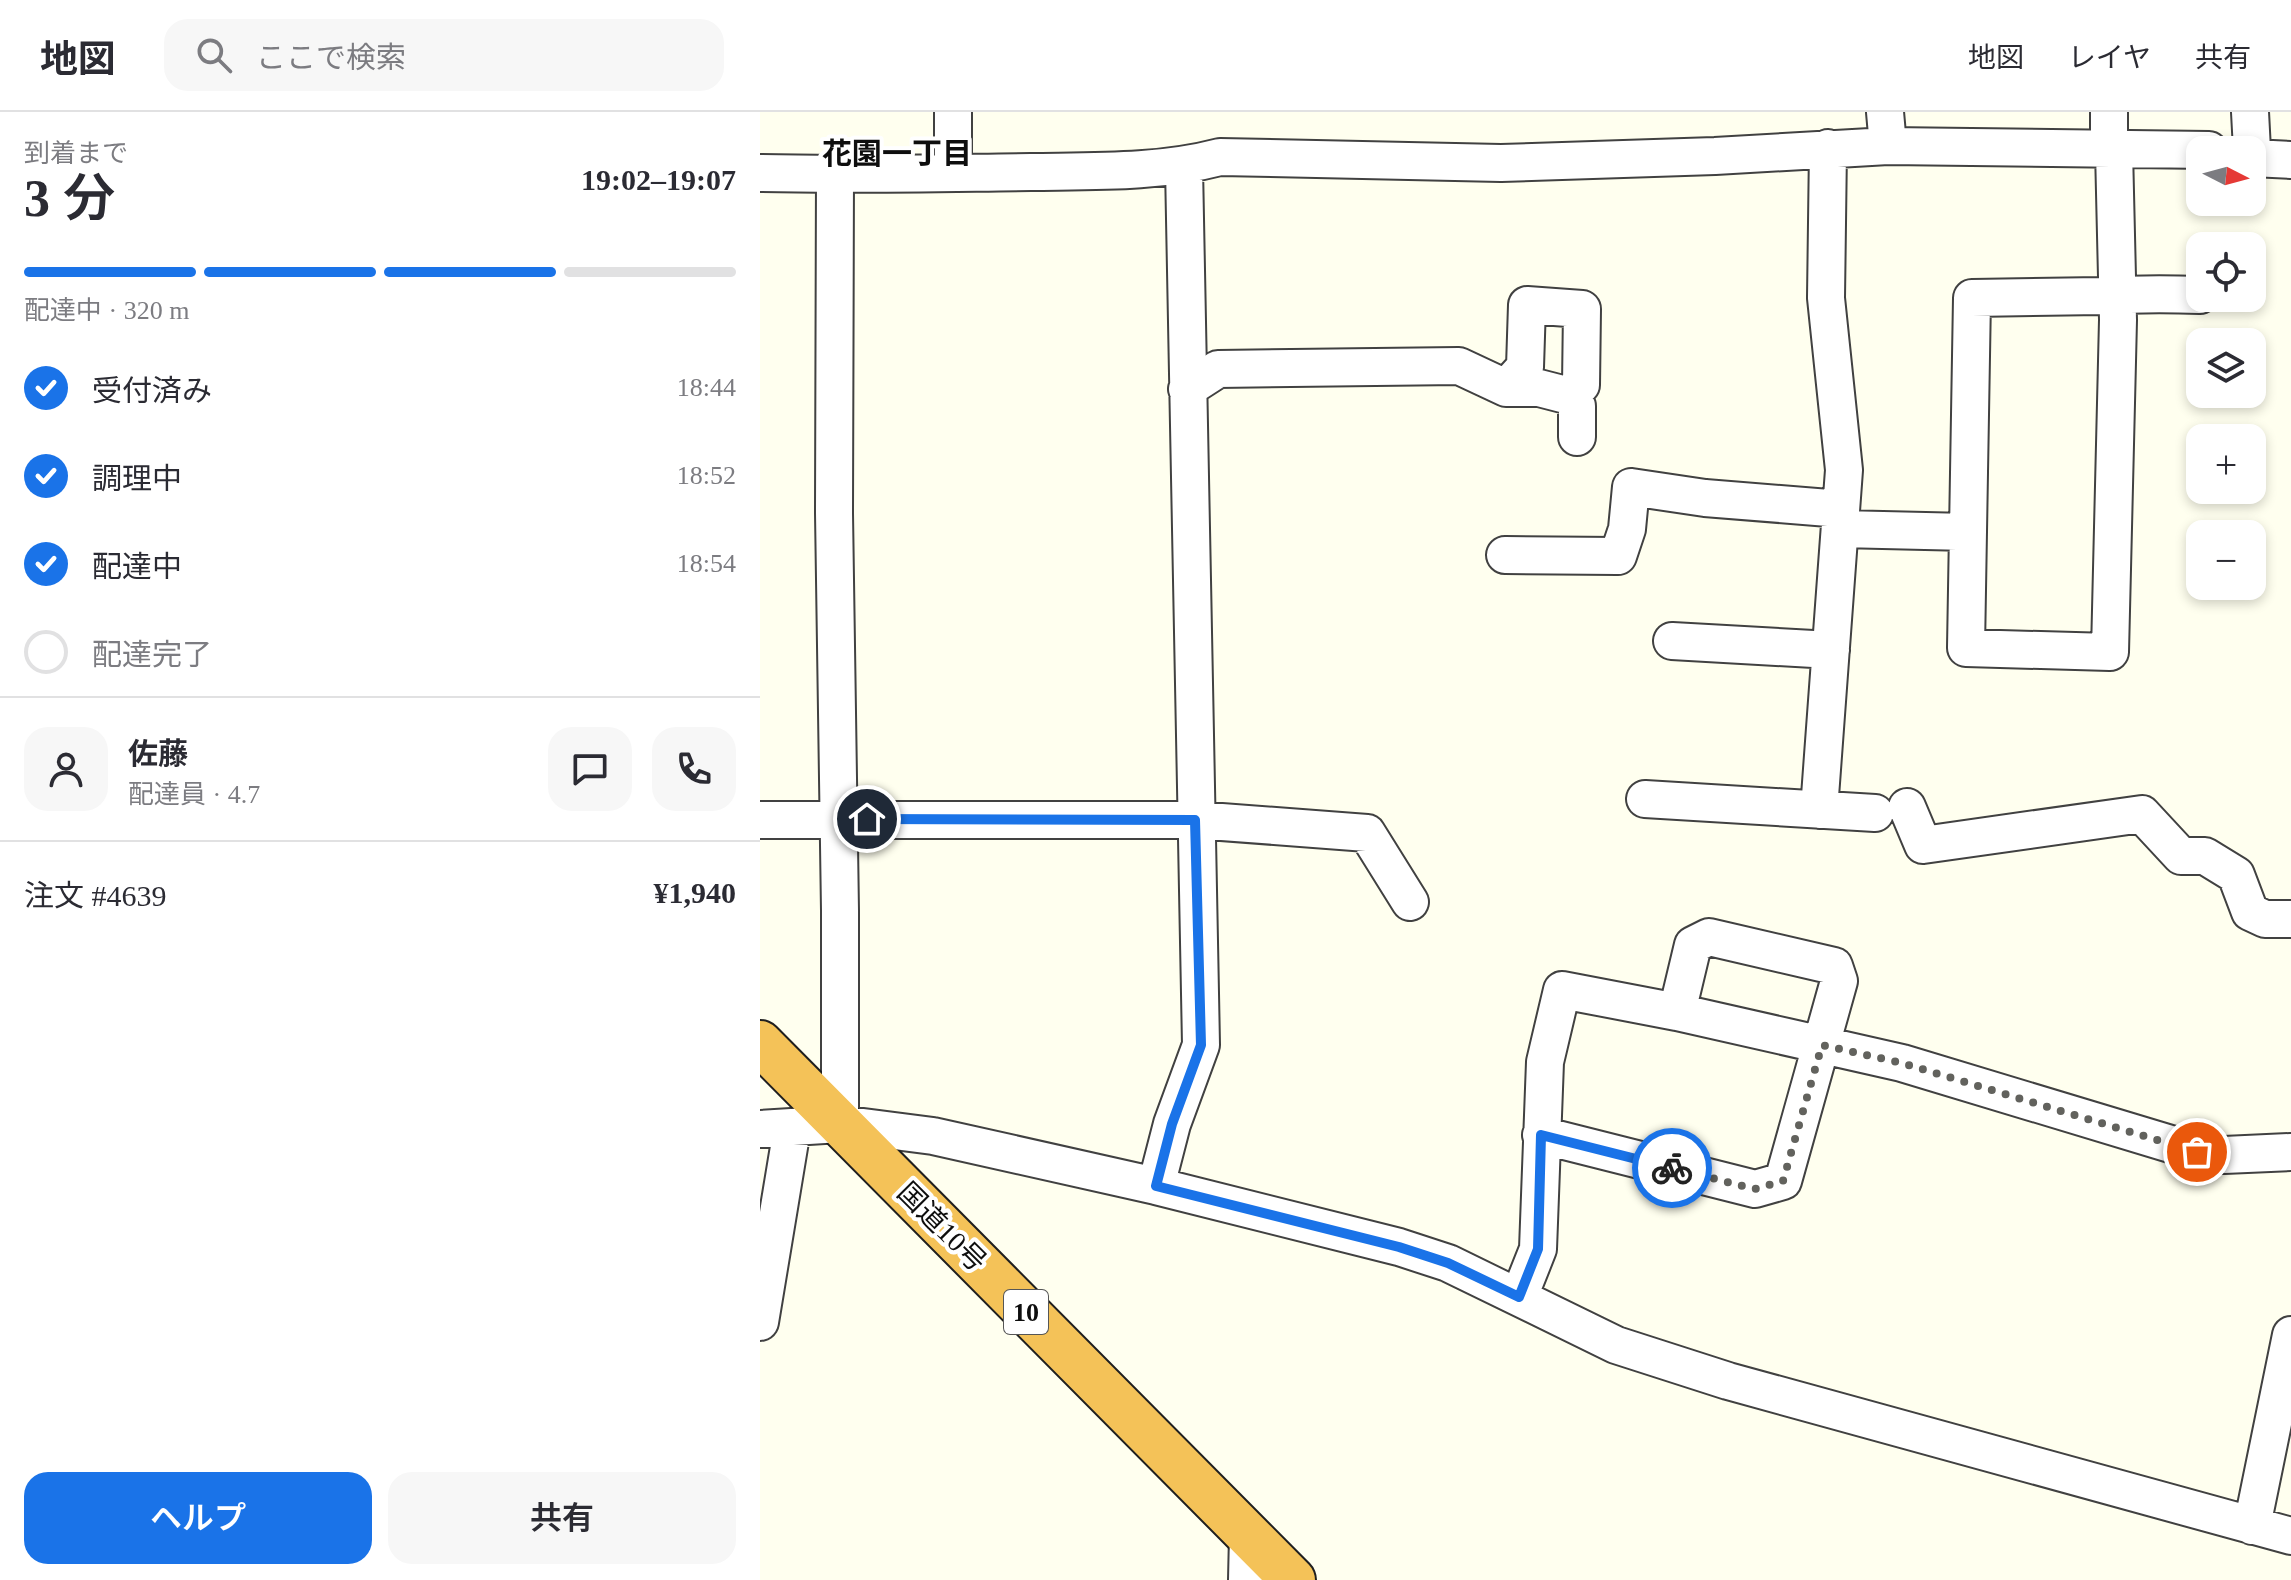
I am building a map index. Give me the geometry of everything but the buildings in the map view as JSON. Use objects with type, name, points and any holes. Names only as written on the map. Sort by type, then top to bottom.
[{"type":"highway","name":"国道10号","points":[[760,1043],[1293,1580]]},
{"type":"street","points":[[953,112],[953,173]]},
{"type":"street","points":[[2109,112],[2115,295],[2118,320],[2110,652],[1966,648],[1972,298],[2115,295],[2186,295]]},
{"type":"street","points":[[2250,112],[2251,136]]},
{"type":"street","points":[[760,173],[953,173],[1184,167],[1220,157],[1501,163],[1715,156],[1828,148],[1886,129],[2112,150],[2186,150]]},
{"type":"street","points":[[1819,810],[1841,519],[1843,441],[1826,298],[1828,148]]},
{"type":"street","points":[[2266,159],[2291,160]]},
{"type":"street","points":[[1156,1186],[1172,1124],[1201,1045],[1184,167]]},
{"type":"street","points":[[835,174],[834,513],[840,1124]]},
{"type":"street","points":[[1506,388],[1525,367],[1527,305],[1582,309],[1581,385],[1570,396]]},
{"type":"street","points":[[1187,389],[1218,369],[1459,366],[1506,388],[1539,388],[1570,396],[1577,406],[1577,437]]},
{"type":"street","points":[[1505,555],[1618,556],[1627,529],[1631,487],[1841,519],[1968,532]]},
{"type":"street","points":[[1672,641],[1831,650]]},
{"type":"street","points":[[1645,799],[1819,810],[1891,810],[1923,845],[2142,814],[2181,856],[2205,856],[2236,875],[2250,912],[2265,919],[2291,919]]},
{"type":"street","points":[[760,820],[1195,820],[1367,833],[1410,902]]},
{"type":"street","points":[[1541,1135],[1755,1189],[1783,1181],[1839,981],[1834,966],[1709,937],[1693,945],[1677,1012]]},
{"type":"street","points":[[1519,1297],[1538,1249],[1545,1062],[1562,990],[1677,1012],[1902,1063],[2197,1152],[2224,1155],[2291,1152]]},
{"type":"street","points":[[760,1322],[776,1129],[840,1124],[933,1136],[1156,1186],[1399,1247],[1448,1263],[1616,1345],[1728,1381],[2291,1536]]},
{"type":"street","points":[[2252,1526],[2291,1335]]},
{"type":"street","points":[[1247,1580],[1248,1535]]},
{"type":"way so far","points":[[1672,1168],[1755,1189],[1783,1181],[1822,1045],[1902,1063],[2197,1152]]},
{"type":"district","name":"花園一丁目","points":[[897,153]]},
{"type":"route","points":[[867,819],[1195,820],[1201,1045],[1172,1124],[1156,1186],[1399,1247],[1448,1263],[1519,1297],[1538,1249],[1541,1135],[1672,1168]]}]
